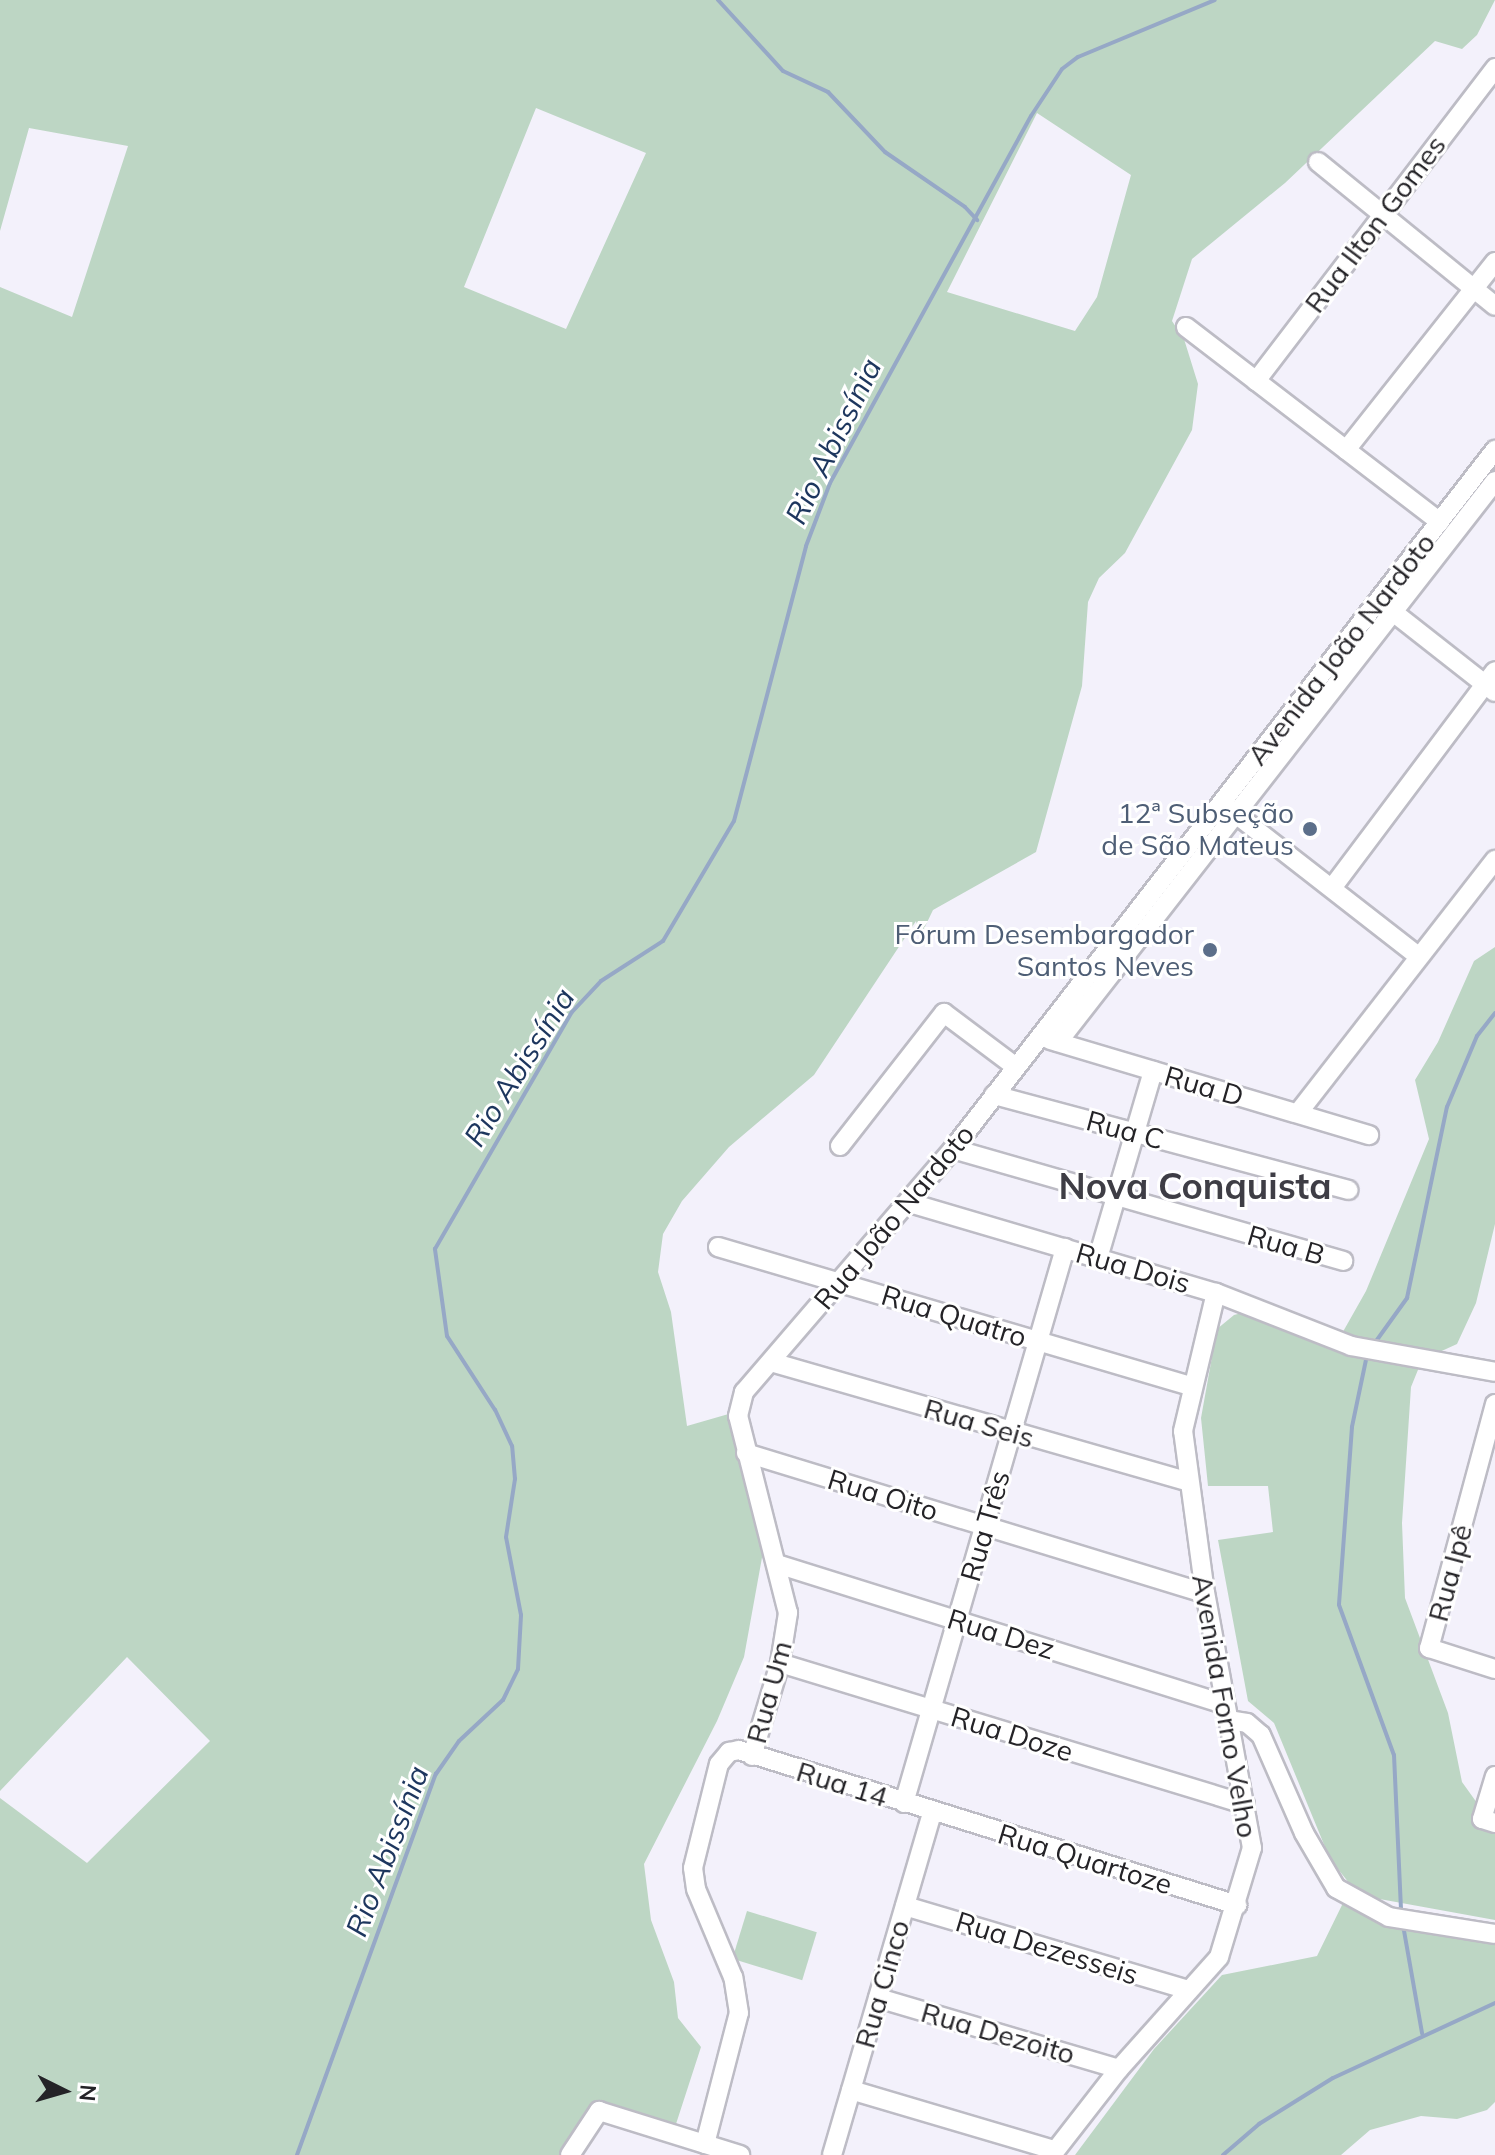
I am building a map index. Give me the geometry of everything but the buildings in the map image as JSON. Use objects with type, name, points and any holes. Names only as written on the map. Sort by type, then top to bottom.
[{"type":"street","name":"Rua Ilton Gomes","points":[[1256,381],[1495,68]]},
{"type":"street","points":[[1318,162],[1495,306]]},
{"type":"street","points":[[1346,450],[1495,262]]},
{"type":"street","points":[[1186,327],[1440,522]]},
{"type":"street","name":"Avenida João Nardoto","points":[[1386,606],[1440,522],[1495,450]]},
{"type":"street","name":"Avenida João Nardoto","points":[[1058,1042],[1230,809],[1386,606],[1495,481]]},
{"type":"street","points":[[1332,888],[1492,682],[1386,606]]},
{"type":"street","points":[[1230,809],[1418,956]]},
{"type":"street","name":"Avenida João Nardoto","points":[[1039,1037],[1230,809]]},
{"type":"street","points":[[1298,1113],[1495,860]]},
{"type":"street","points":[[840,1146],[944,1013],[1016,1067]]},
{"type":"street","name":"Rua D","points":[[1039,1037],[1369,1135]]},
{"type":"street","name":"Rua João Nardoto","points":[[744,1392],[910,1203],[1039,1037]]},
{"type":"street","points":[[1098,1258],[1153,1071]]},
{"type":"street","name":"Rua C","points":[[994,1095],[1349,1190]]},
{"type":"street","name":"Rua B","points":[[953,1149],[1343,1261]]},
{"type":"street","name":"Rua Dois","points":[[910,1203],[1216,1293],[1351,1346],[1408,1360],[1495,1372]]},
{"type":"street","name":"Rua Quatro","points":[[718,1247],[1190,1386]]},
{"type":"street","name":"Rua Três","points":[[904,1803],[1065,1248]]},
{"type":"street","name":"Avenida Forno Velho","points":[[1053,2153],[1119,2069],[1219,1957],[1252,1848],[1205,1593],[1183,1431],[1190,1386],[1216,1293]]},
{"type":"street","name":"Rua Seis","points":[[771,1362],[1189,1482]]},
{"type":"street","name":"Rua Um","points":[[705,2144],[739,2013],[733,1977],[696,1889],[695,1846],[719,1764],[729,1752],[752,1756],[780,1663],[788,1613],[738,1416],[744,1392]]},
{"type":"street","name":"Rua Ipê","points":[[1495,1404],[1429,1648],[1495,1669]]},
{"type":"street","name":"Rua Oito","points":[[746,1453],[1205,1593]]},
{"type":"street","name":"Rua Dez","points":[[777,1564],[958,1621],[1226,1712],[1261,1735],[1304,1833],[1336,1888],[1389,1917],[1495,1934]]},
{"type":"street","name":"Rua Doze","points":[[780,1663],[1245,1804]]},
{"type":"street","name":"Rua 14","points":[[752,1756],[932,1812]]},
{"type":"street","points":[[1489,1821],[1495,1776]]},
{"type":"street","name":"Rua Quartoze","points":[[932,1812],[1237,1905]]},
{"type":"street","name":"Rua Cinco","points":[[832,2155],[932,1812]]},
{"type":"street","name":"Rua Dezesseis","points":[[905,1906],[1189,1990]]},
{"type":"street","name":"Rua Dezoito","points":[[878,1998],[1119,2069]]},
{"type":"street","points":[[851,2090],[1053,2153]]},
{"type":"street","points":[[570,2155],[599,2111],[740,2155]]},
{"type":"green space","points":[[0,0],[1495,0],[1477,35],[1462,49],[1435,41],[1285,183],[1192,259],[1172,321],[1184,339],[1198,384],[1192,430],[1125,553],[1099,578],[1088,602],[1082,686],[1036,852],[933,910],[920,937],[916,921],[814,1075],[729,1147],[682,1201],[663,1234],[658,1272],[671,1312],[687,1426],[732,1413],[765,1541],[744,1657],[717,1721],[644,1864],[651,1920],[674,1982],[678,2018],[701,2047],[676,2124],[597,2105],[563,2155],[0,2155],[0,1798],[87,1863],[210,1741],[127,1657],[0,1791],[0,287],[72,317],[128,146],[29,128],[0,231]],"holes":[[[536,108],[646,153],[566,329],[464,287]],[[1037,113],[1131,175],[1097,297],[1075,331],[947,292]]]},
{"type":"green space","points":[[1495,947],[1495,1224],[1476,1303],[1457,1344],[1422,1360],[1411,1387],[1402,1523],[1405,1598],[1448,1713],[1462,1782],[1495,1828],[1495,1920],[1374,1898],[1353,1888],[1330,1859],[1274,1723],[1248,1701],[1218,1540],[1273,1532],[1268,1486],[1208,1486],[1201,1418],[1217,1329],[1234,1315],[1253,1310],[1340,1337],[1366,1291],[1429,1139],[1415,1080],[1438,1042],[1474,961]]},
{"type":"green space","points":[[1343,1903],[1362,1912],[1495,1934],[1495,2102],[1487,2110],[1457,2119],[1421,2116],[1370,2130],[1341,2155],[1075,2155],[1154,2049],[1222,1975],[1317,1956]]},
{"type":"green space","points":[[747,1911],[817,1932],[802,1980],[732,1959]]},
{"type":"waterway","points":[[718,0],[783,71],[828,92],[885,152],[965,207],[977,220]]},
{"type":"waterway","name":"Rio Abissínia","points":[[297,2155],[436,1774],[459,1741],[503,1700],[518,1669],[521,1615],[506,1537],[515,1479],[512,1446],[495,1410],[447,1336],[435,1249],[572,1012],[601,981],[663,941],[734,821],[806,546],[830,483],[1031,116],[1062,69],[1078,57],[1215,0]]},
{"type":"waterway","points":[[1374,1344],[1407,1298],[1447,1107],[1477,1036],[1495,1013]]},
{"type":"waterway","points":[[1367,1355],[1352,1427],[1339,1605],[1394,1755],[1401,1912]]},
{"type":"waterway","points":[[1403,1925],[1422,2033]]},
{"type":"waterway","points":[[1223,2155],[1259,2124],[1333,2078],[1495,2003]]},
{"type":"place","name":"12ª Subseção de São Mateus","points":[[1310,829]]},
{"type":"place","name":"Fórum Desembargador Santos Neves","points":[[1210,950]]},
{"type":"district","name":"Nova Conquista","points":[[1195,1186]]}]
